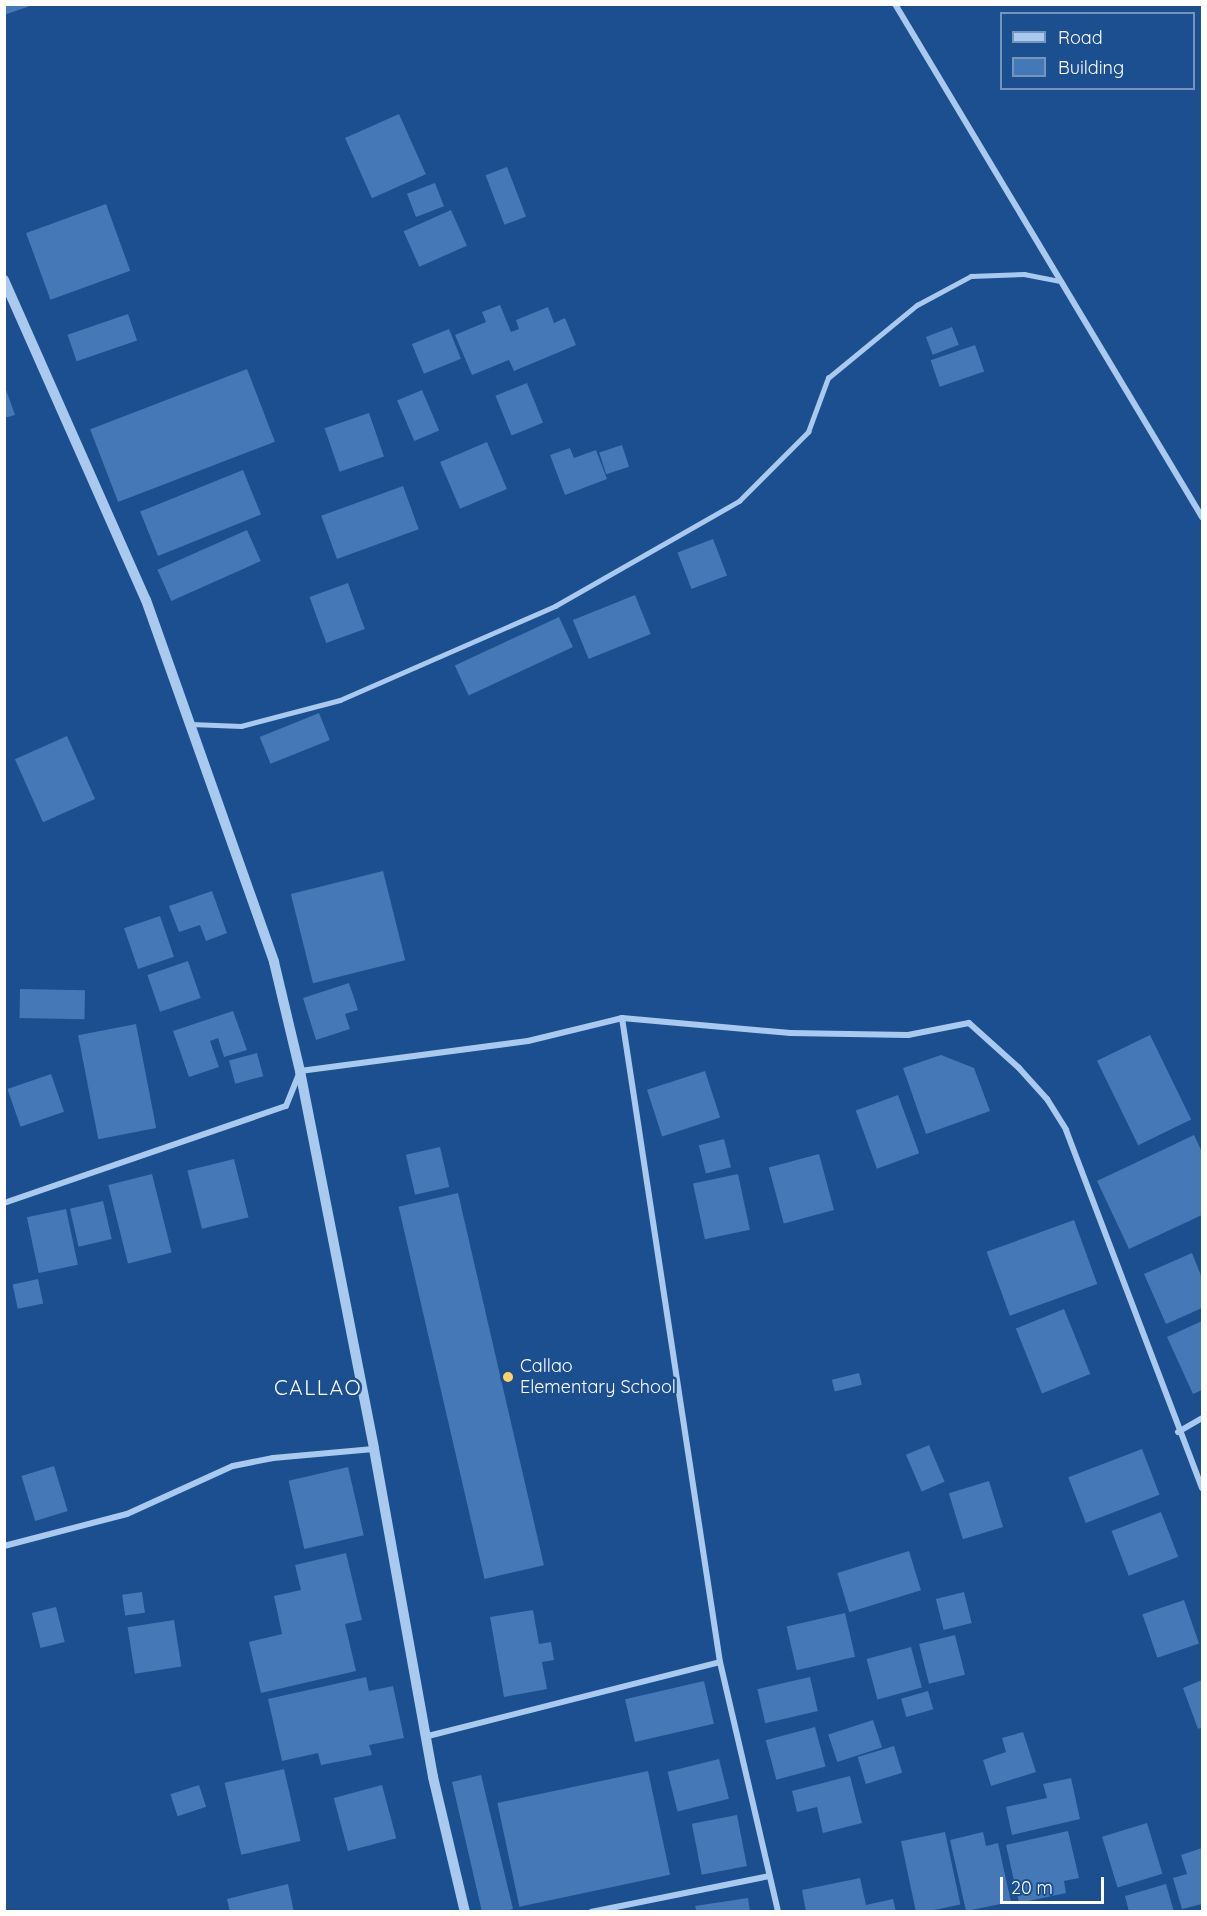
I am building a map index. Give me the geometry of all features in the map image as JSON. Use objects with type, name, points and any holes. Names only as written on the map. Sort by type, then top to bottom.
[{"type":"street","points":[[895,4],[1203,517]]},
{"type":"street","points":[[4,280],[146,600],[274,962],[300,1071],[374,1449],[428,1736],[433,1777],[465,1911]]},
{"type":"street","points":[[300,1071],[528,1041],[622,1018],[790,1033],[908,1035],[969,1023],[1019,1068],[1047,1100],[1066,1130],[1178,1432],[1203,1488]]},
{"type":"street","points":[[622,1018],[720,1662],[778,1911]]},
{"type":"street","points":[[4,1203],[286,1106],[300,1071]]},
{"type":"street","points":[[1178,1432],[1203,1418]]},
{"type":"street","points":[[4,1546],[127,1514],[233,1466],[273,1458],[374,1449]]},
{"type":"street","points":[[428,1736],[720,1662]]},
{"type":"street","points":[[591,1911],[769,1876]]},
{"type":"lane","points":[[191,724],[241,726],[340,700],[555,606],[739,501],[808,432],[828,378],[917,305],[971,276],[1024,274],[1061,281]]},
{"type":"building","points":[[4,4],[33,4],[33,5],[4,15]]},
{"type":"building","points":[[399,114],[426,174],[372,198],[345,138]]},
{"type":"building","points":[[507,167],[526,216],[505,225],[486,175]]},
{"type":"building","points":[[435,183],[444,206],[416,217],[407,194]]},
{"type":"building","points":[[106,204],[130,271],[50,300],[26,233]]},
{"type":"building","points":[[451,210],[467,246],[419,267],[403,231]]},
{"type":"building","points":[[500,305],[511,332],[519,329],[516,320],[548,307],[554,323],[565,318],[576,345],[514,371],[509,360],[472,375],[455,335],[486,322],[482,312]]},
{"type":"building","points":[[128,314],[137,340],[77,361],[67,335]]},
{"type":"building","points":[[952,327],[959,345],[933,355],[926,337]]},
{"type":"building","points":[[449,329],[461,359],[424,374],[412,344]]},
{"type":"building","points":[[975,345],[984,371],[940,387],[931,360]]},
{"type":"building","points":[[247,369],[275,442],[118,502],[90,429]]},
{"type":"building","points":[[527,383],[543,423],[512,436],[495,396]]},
{"type":"building","points":[[4,384],[15,415],[4,418]]},
{"type":"building","points":[[422,390],[439,431],[414,441],[397,401]]},
{"type":"building","points":[[369,413],[384,456],[340,472],[325,428]]},
{"type":"building","points":[[487,442],[507,489],[460,509],[440,462]]},
{"type":"building","points":[[622,445],[629,467],[606,474],[599,452]]},
{"type":"building","points":[[570,448],[574,458],[596,450],[607,479],[565,495],[550,455]]},
{"type":"building","points":[[243,470],[261,515],[158,556],[140,512]]},
{"type":"building","points":[[403,486],[419,529],[337,559],[321,516]]},
{"type":"building","points":[[247,530],[261,561],[171,601],[157,570]]},
{"type":"building","points":[[713,539],[727,575],[692,589],[678,553]]},
{"type":"building","points":[[348,583],[365,629],[326,643],[309,597]]},
{"type":"building","points":[[635,595],[651,634],[589,659],[573,620]]},
{"type":"building","points":[[559,617],[573,647],[469,696],[455,666]]},
{"type":"building","points":[[319,713],[330,740],[271,764],[260,737]]},
{"type":"building","points":[[67,736],[95,799],[43,822],[15,759]]},
{"type":"building","points":[[383,871],[405,960],[313,983],[291,894]]},
{"type":"building","points":[[212,891],[227,933],[206,941],[200,925],[179,932],[169,906]]},
{"type":"building","points":[[160,916],[174,957],[138,969],[124,928]]},
{"type":"building","points":[[188,961],[201,998],[160,1012],[147,975]]},
{"type":"building","points":[[349,983],[358,1010],[345,1014],[350,1029],[316,1040],[303,998]]},
{"type":"building","points":[[20,989],[85,990],[84,1019],[19,1018]]},
{"type":"building","points":[[233,1011],[247,1050],[224,1057],[218,1038],[210,1041],[219,1067],[189,1077],[173,1031]]},
{"type":"building","points":[[136,1024],[156,1128],[98,1139],[78,1035]]},
{"type":"building","points":[[1150,1035],[1191,1119],[1138,1145],[1097,1061]]},
{"type":"building","points":[[257,1053],[263,1076],[235,1084],[229,1061]]},
{"type":"building","points":[[941,1055],[974,1068],[990,1111],[926,1134],[903,1068]]},
{"type":"building","points":[[705,1071],[720,1118],[662,1136],[647,1090]]},
{"type":"building","points":[[51,1074],[64,1112],[21,1127],[8,1089]]},
{"type":"building","points":[[898,1095],[919,1153],[877,1169],[856,1110]]},
{"type":"building","points":[[1194,1135],[1202,1152],[1202,1215],[1129,1249],[1097,1181]]},
{"type":"building","points":[[724,1139],[731,1167],[706,1173],[699,1145]]},
{"type":"building","points":[[440,1147],[449,1187],[415,1195],[406,1155]]},
{"type":"building","points":[[819,1154],[834,1210],[784,1223],[769,1167]]},
{"type":"building","points":[[234,1159],[249,1217],[202,1229],[187,1171]]},
{"type":"building","points":[[152,1174],[172,1253],[128,1263],[108,1185]]},
{"type":"building","points":[[738,1174],[750,1230],[705,1239],[693,1184]]},
{"type":"building","points":[[458,1193],[544,1565],[484,1579],[399,1207]]},
{"type":"building","points":[[103,1201],[112,1239],[79,1247],[70,1209]]},
{"type":"building","points":[[66,1209],[78,1265],[39,1273],[27,1217]]},
{"type":"building","points":[[1074,1220],[1097,1284],[1010,1316],[987,1252]]},
{"type":"building","points":[[1192,1253],[1202,1278],[1202,1308],[1166,1324],[1144,1274]]},
{"type":"building","points":[[38,1279],[43,1303],[18,1309],[13,1284]]},
{"type":"building","points":[[1064,1309],[1090,1374],[1042,1393],[1016,1328]]},
{"type":"building","points":[[1202,1321],[1202,1390],[1193,1394],[1167,1337]]},
{"type":"building","points":[[859,1373],[862,1385],[835,1391],[832,1380]]},
{"type":"building","points":[[929,1445],[945,1482],[922,1492],[906,1455]]},
{"type":"building","points":[[1142,1449],[1160,1495],[1086,1523],[1068,1477]]},
{"type":"building","points":[[54,1466],[68,1511],[35,1521],[21,1476]]},
{"type":"building","points":[[348,1467],[364,1535],[304,1549],[289,1481]]},
{"type":"building","points":[[989,1481],[1003,1527],[963,1539],[949,1493]]},
{"type":"building","points":[[1161,1512],[1178,1557],[1129,1576],[1112,1531]]},
{"type":"building","points":[[909,1551],[921,1590],[849,1612],[837,1573]]},
{"type":"building","points":[[346,1553],[362,1620],[345,1624],[356,1671],[261,1693],[249,1642],[282,1634],[274,1596],[301,1590],[295,1565]]},
{"type":"building","points":[[142,1592],[145,1613],[125,1616],[122,1595]]},
{"type":"building","points":[[964,1592],[972,1623],[944,1630],[936,1599]]},
{"type":"building","points":[[1184,1600],[1199,1643],[1157,1658],[1142,1614]]},
{"type":"building","points":[[56,1607],[65,1642],[40,1648],[32,1613]]},
{"type":"building","points":[[533,1610],[539,1644],[551,1642],[554,1660],[542,1662],[547,1689],[504,1697],[490,1617]]},
{"type":"building","points":[[845,1613],[855,1657],[797,1670],[787,1626]]},
{"type":"building","points":[[174,1620],[181,1666],[135,1674],[128,1627]]},
{"type":"building","points":[[955,1635],[965,1675],[929,1684],[919,1644]]},
{"type":"building","points":[[911,1647],[922,1688],[877,1699],[867,1659]]},
{"type":"building","points":[[366,1677],[369,1691],[393,1686],[404,1738],[369,1745],[372,1755],[321,1765],[318,1753],[282,1761],[268,1699]]},
{"type":"building","points":[[810,1677],[818,1711],[765,1723],[757,1689]]},
{"type":"building","points":[[1202,1680],[1202,1727],[1198,1729],[1183,1688]]},
{"type":"building","points":[[704,1681],[714,1724],[635,1742],[625,1699]]},
{"type":"building","points":[[928,1691],[933,1709],[906,1717],[901,1699]]},
{"type":"building","points":[[873,1720],[882,1748],[837,1762],[828,1735]]},
{"type":"building","points":[[815,1727],[826,1767],[776,1780],[766,1740]]},
{"type":"building","points":[[1023,1732],[1036,1772],[991,1786],[983,1760],[1006,1752],[1002,1738]]},
{"type":"building","points":[[894,1746],[902,1773],[866,1784],[858,1757]]},
{"type":"building","points":[[719,1759],[729,1799],[677,1812],[668,1772]]},
{"type":"building","points":[[284,1769],[301,1841],[241,1855],[225,1783]]},
{"type":"building","points":[[648,1771],[670,1875],[519,1907],[497,1803]]},
{"type":"building","points":[[481,1775],[513,1909],[503,1912],[482,1912],[452,1782]]},
{"type":"building","points":[[850,1776],[862,1823],[823,1833],[817,1807],[797,1812],[792,1791]]},
{"type":"building","points":[[1071,1778],[1080,1819],[1012,1835],[1006,1807],[1047,1798],[1043,1784]]},
{"type":"building","points":[[199,1785],[206,1807],[178,1816],[170,1794]]},
{"type":"building","points":[[382,1785],[396,1838],[348,1851],[334,1798]]},
{"type":"building","points":[[737,1815],[747,1866],[702,1875],[692,1824]]},
{"type":"building","points":[[1147,1823],[1162,1874],[1118,1887],[1102,1837]]},
{"type":"building","points":[[1068,1831],[1079,1878],[1064,1881],[1066,1893],[1019,1903],[1006,1845]]},
{"type":"building","points":[[945,1832],[960,1904],[916,1912],[901,1841]]},
{"type":"building","points":[[983,1832],[986,1846],[998,1843],[1011,1902],[966,1911],[950,1840]]},
{"type":"building","points":[[1202,1848],[1202,1904],[1182,1909],[1173,1878],[1187,1874],[1181,1855]]},
{"type":"building","points":[[860,1878],[866,1905],[893,1899],[896,1912],[806,1912],[802,1890]]},
{"type":"building","points":[[288,1884],[294,1912],[230,1912],[227,1899]]},
{"type":"building","points":[[1166,1884],[1174,1912],[1129,1912],[1125,1896]]},
{"type":"building","points":[[748,1898],[750,1912],[697,1912],[695,1906]]},
{"type":"place","name":"Callao Elementary School","points":[[508,1377]]},
{"type":"district","name":"CALLAO","points":[[318,1387]]}]
